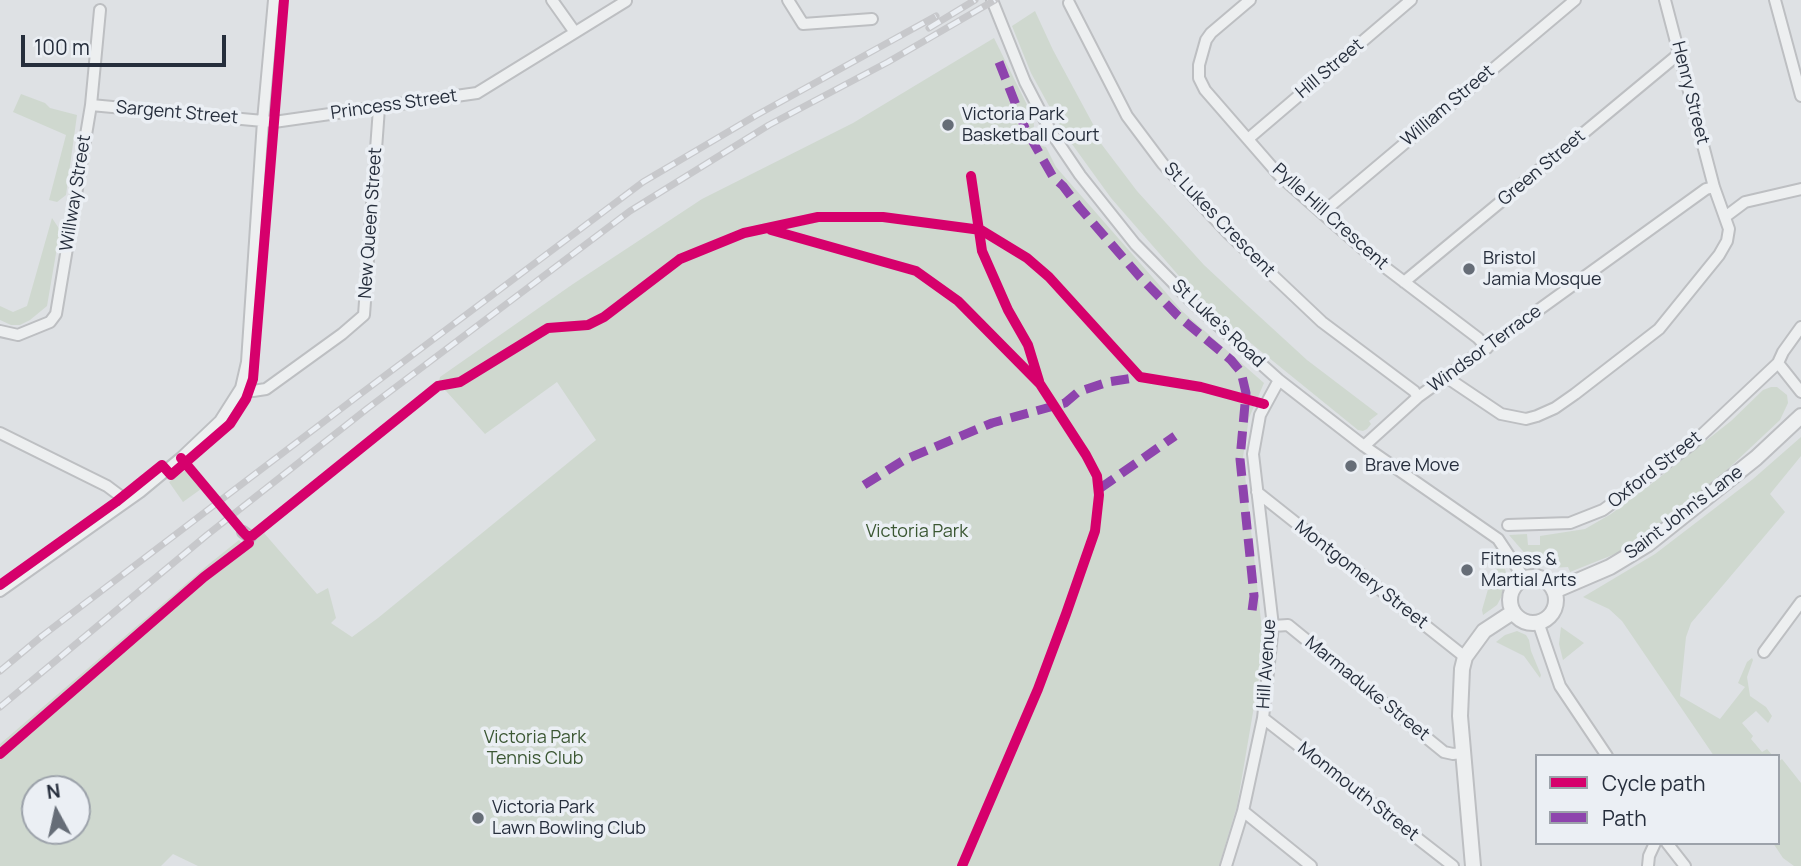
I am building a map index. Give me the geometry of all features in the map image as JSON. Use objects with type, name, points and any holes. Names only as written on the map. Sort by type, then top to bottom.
[{"type":"street","points":[[0,591],[150,484],[208,434],[220,421],[241,388],[247,362],[274,0]]},
{"type":"street","points":[[552,0],[574,31]]},
{"type":"street","points":[[788,0],[803,24],[872,19]]},
{"type":"street","name":"St Luke's Road","points":[[992,0],[1025,82],[1051,132],[1080,175],[1135,244],[1193,303],[1279,380],[1364,446],[1498,539],[1524,578]]},
{"type":"street","name":"Pylle Hill Crescent","points":[[1250,0],[1211,33],[1199,65],[1199,78],[1205,90],[1279,174],[1404,282],[1478,338],[1487,348]]},
{"type":"street","name":"Hill Street","points":[[1248,139],[1411,0]]},
{"type":"street","name":"William Street","points":[[1322,213],[1575,0]]},
{"type":"street","name":"Henry Street","points":[[1665,0],[1714,187],[1725,217]]},
{"type":"street","points":[[1775,0],[1801,96]]},
{"type":"street","name":"Princess Street","points":[[263,121],[274,122],[477,93],[626,1]]},
{"type":"street","name":"St Lukes Crescent","points":[[1069,3],[1126,116],[1163,164],[1229,234],[1322,322],[1414,391],[1418,397]]},
{"type":"street","name":"Willway Street","points":[[0,331],[18,335],[50,321],[56,314],[91,105],[100,10]]},
{"type":"street","name":"Green Street","points":[[1404,282],[1680,53]]},
{"type":"street","name":"Sargent Street","points":[[91,105],[263,121]]},
{"type":"street","name":"New Queen Street","points":[[241,388],[253,391],[266,389],[364,315],[379,108]]},
{"type":"street","name":"Windsor Terrace","points":[[1364,446],[1418,397],[1706,189],[1714,187]]},
{"type":"street","points":[[1446,377],[1501,414],[1526,419],[1555,408],[1659,328],[1720,255],[1729,229],[1725,217],[1745,202],[1801,188]]},
{"type":"street","name":"Oxford Street","points":[[1508,525],[1570,523],[1603,510],[1692,444],[1778,363],[1801,327]]},
{"type":"street","points":[[1778,363],[1801,392]]},
{"type":"street","name":"Hill Avenue","points":[[1226,866],[1243,811],[1263,718],[1273,626],[1253,454],[1264,404],[1279,380]]},
{"type":"street","name":"Saint John's Lane","points":[[1554,591],[1610,567],[1648,544],[1745,467],[1801,416]]},
{"type":"street","points":[[0,433],[107,486],[127,501]]},
{"type":"street","name":"Montgomery Street","points":[[1257,492],[1465,657]]},
{"type":"street","points":[[1524,578],[1543,579],[1554,591],[1554,609],[1550,616],[1538,622],[1527,622],[1513,612],[1511,594],[1524,578]]},
{"type":"street","points":[[1764,652],[1801,602]]},
{"type":"street","points":[[1473,866],[1460,716],[1465,657],[1484,631],[1513,612]]},
{"type":"street","points":[[1538,622],[1560,686],[1606,754]]},
{"type":"street","name":"Marmaduke Street","points":[[1273,626],[1288,625],[1444,752],[1462,753]]},
{"type":"street","name":"Monmouth Street","points":[[1263,718],[1453,866]]},
{"type":"street","points":[[1243,811],[1311,866]]},
{"type":"street","points":[[1648,866],[1654,845]]},
{"type":"street","points":[[1669,845],[1685,866]]},
{"type":"green space","points":[[1035,11],[1094,126],[1090,129],[1137,191],[1204,265],[1247,305],[1307,360],[1378,414],[1369,421],[1371,424],[1367,429],[1358,430],[1226,323],[1186,284],[1111,198],[1064,133],[1031,73],[1012,26]]},
{"type":"green space","name":"Victoria Park","points":[[994,38],[1033,117],[1031,134],[1038,145],[1046,147],[1056,167],[1182,311],[1264,383],[1249,418],[1243,457],[1264,648],[1237,806],[1219,866],[198,866],[173,854],[161,866],[0,866],[0,744],[239,540],[243,544],[249,543],[264,533],[317,594],[328,588],[336,618],[331,623],[352,637],[596,440],[557,382],[485,434],[446,391],[438,386],[440,377],[573,284],[702,199],[853,123]]},
{"type":"green space","points":[[21,94],[45,103],[50,108],[77,115],[66,195],[57,202],[49,200],[66,135],[13,112]]},
{"type":"green space","points":[[52,218],[60,230],[47,306],[30,320],[20,325],[11,325],[0,320],[0,306],[13,312],[27,306]]},
{"type":"green space","points":[[1777,387],[1787,395],[1788,403],[1780,420],[1698,497],[1625,550],[1570,572],[1568,567],[1551,568],[1528,557],[1509,535],[1527,534],[1528,545],[1540,545],[1540,536],[1585,529],[1611,514],[1655,481],[1731,421],[1763,390]]},
{"type":"green space","points":[[1801,437],[1801,456],[1770,494],[1785,512],[1691,623],[1686,637],[1680,696],[1720,719],[1745,687],[1738,683],[1747,662],[1752,658],[1747,677],[1750,696],[1766,707],[1772,716],[1768,723],[1756,711],[1742,723],[1762,752],[1767,749],[1771,754],[1713,754],[1622,621],[1609,609],[1583,597],[1655,554],[1753,479]]},
{"type":"green space","points":[[187,469],[201,489],[183,502],[169,482]]},
{"type":"green space","points":[[1504,564],[1507,578],[1504,592],[1497,605],[1483,615],[1482,610],[1493,572]]},
{"type":"green space","points":[[1561,627],[1584,643],[1563,660],[1559,644]]},
{"type":"green space","points":[[1517,631],[1526,635],[1529,640],[1540,678],[1524,656],[1496,642]]},
{"type":"green space","points":[[1782,759],[1801,783],[1801,866],[1794,866],[1783,858],[1774,845],[1780,845]]},
{"type":"railway","points":[[929,28],[975,0]]},
{"type":"railway","points":[[0,707],[207,535],[368,408],[630,211],[769,125],[888,62],[995,0]]},
{"type":"railway","points":[[0,671],[42,636],[643,182],[755,116],[936,16]]},
{"type":"marked path","points":[[999,62],[1025,128],[1053,177],[1140,277],[1177,315],[1231,360],[1241,372],[1246,393],[1240,459],[1254,596],[1252,611]]},
{"type":"marked path","points":[[864,485],[904,460],[992,423],[1065,403],[1078,392],[1108,382],[1140,377]]},
{"type":"marked path","points":[[1099,489],[1175,436]]},
{"type":"cycle path","points":[[0,585],[116,502],[162,465],[171,475],[230,424],[246,399],[253,379],[284,0]]},
{"type":"cycle path","points":[[971,176],[982,251],[1008,310],[1028,345],[1039,381]]},
{"type":"cycle path","points":[[181,458],[243,532],[252,536],[438,386],[460,382],[548,328],[588,325],[604,317],[680,259],[744,233],[818,217],[883,217],[981,230],[1027,258],[1049,277],[1140,377],[1201,387],[1264,404]]},
{"type":"cycle path","points":[[771,230],[916,271],[958,301],[1040,384],[1097,476],[1099,495],[1095,531],[1038,689],[962,866]]},
{"type":"cycle path","points":[[0,754],[204,577],[249,543]]},
{"type":"place","name":"Victoria Park Basketball Court","points":[[948,125]]},
{"type":"place","name":"Bristol Jamia Mosque","points":[[1469,269]]},
{"type":"place","name":"Brave Move","points":[[1351,466]]},
{"type":"place","name":"Fitness & Martial Arts","points":[[1467,570]]},
{"type":"place","name":"Victoria Park Lawn Bowling Club","points":[[478,818]]},
{"type":"park label","name":"Victoria Park Tennis Club","points":[[535,748]]}]
